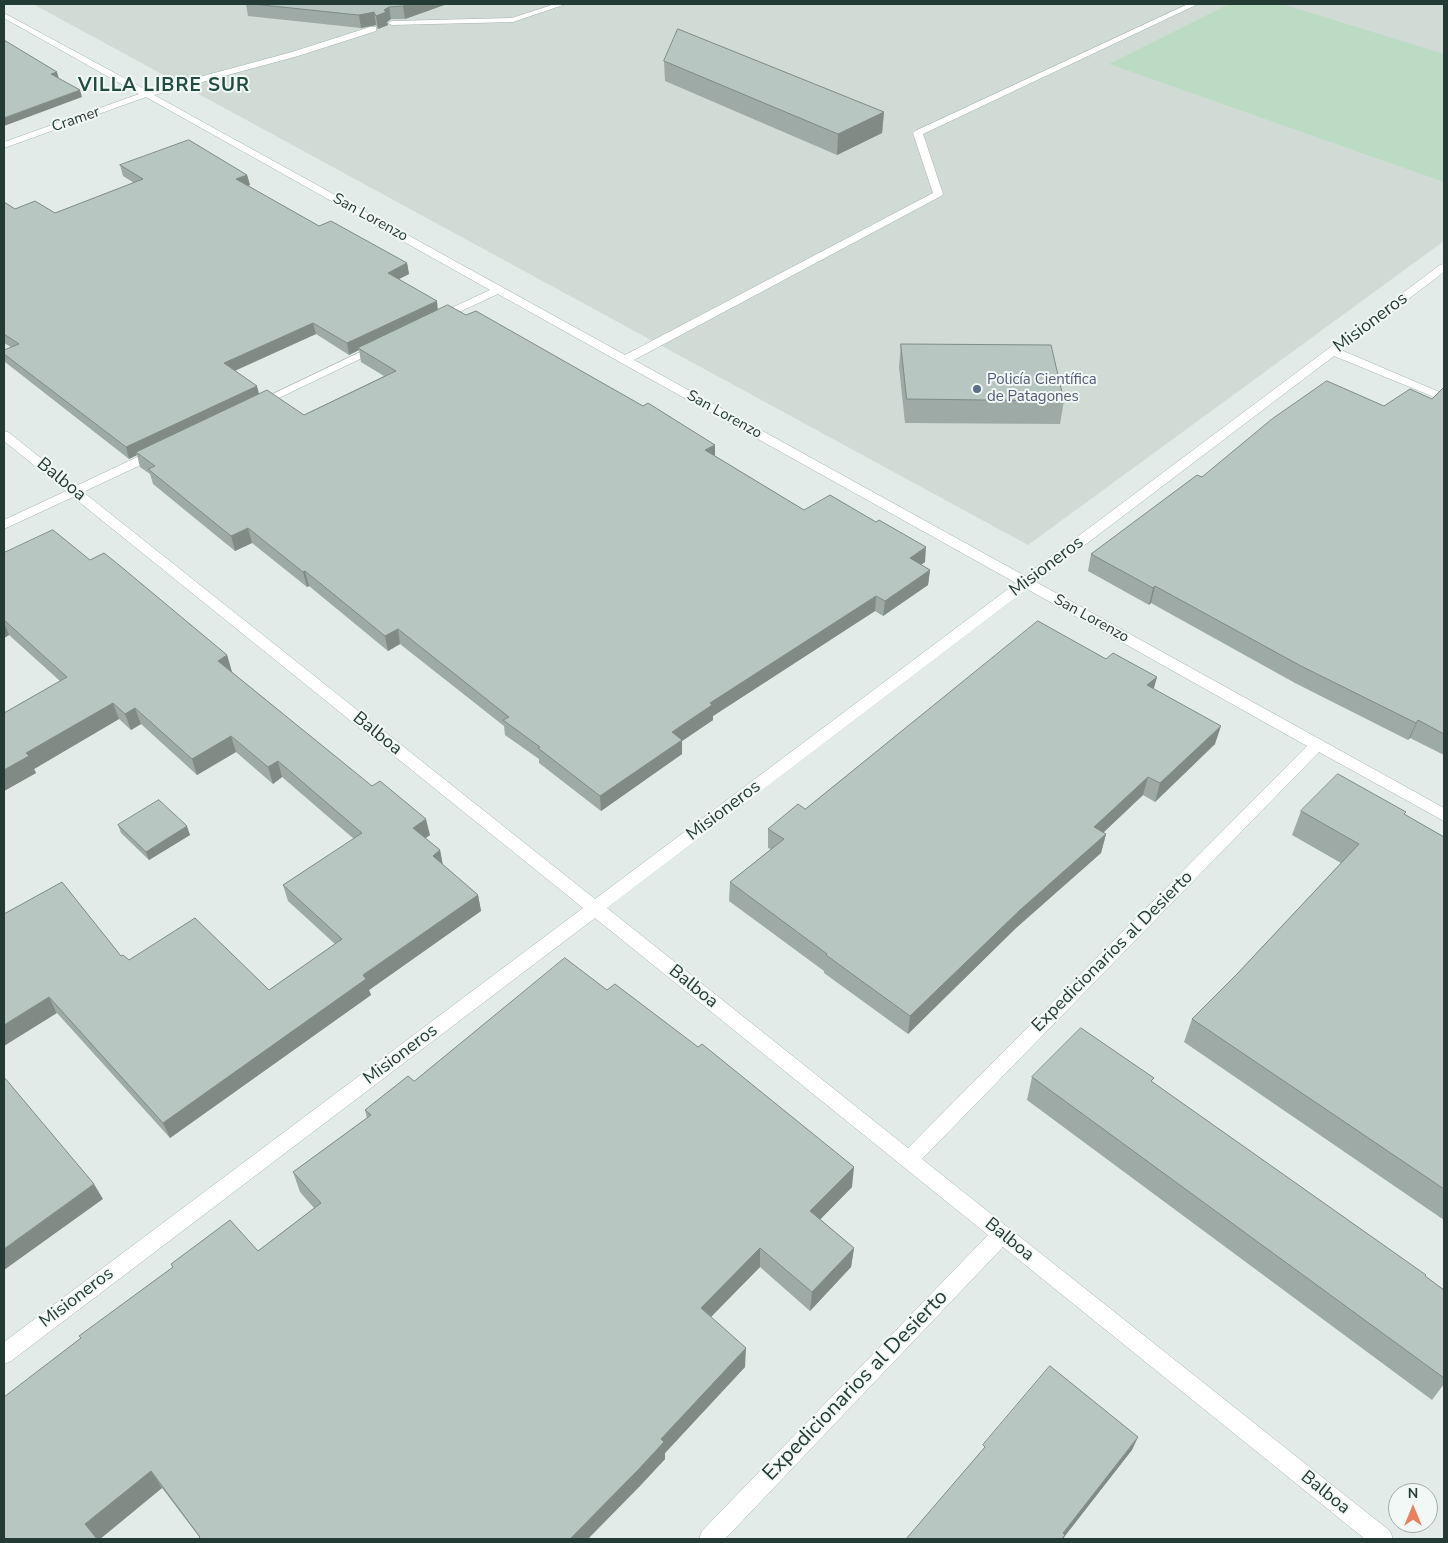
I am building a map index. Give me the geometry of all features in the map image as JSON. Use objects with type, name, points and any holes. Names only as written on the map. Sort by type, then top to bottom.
[{"type":"street","points":[[392,22],[513,20],[562,4]]},
{"type":"street","points":[[625,360],[938,194],[918,133],[1194,4]]},
{"type":"street","name":"San Lorenzo","points":[[4,14],[1444,814]]},
{"type":"street","name":"Cramer","points":[[4,145],[148,94],[295,54],[373,29]]},
{"type":"street","name":"Misioneros","points":[[4,1354],[1444,267]]},
{"type":"street","points":[[426,324],[498,290]]},
{"type":"street","points":[[246,410],[390,341]]},
{"type":"street","points":[[1333,351],[1444,398]]},
{"type":"street","name":"Balboa","points":[[4,434],[1382,1539]]},
{"type":"street","points":[[4,525],[165,448]]},
{"type":"street","name":"Expedicionarios al Desierto","points":[[909,1160],[1318,744]]},
{"type":"street","name":"Expedicionarios al Desierto","points":[[710,1539],[1002,1234]]},
{"type":"shaded area","points":[[33,4],[1444,4],[1444,241],[1028,545]]},
{"type":"green space","points":[[1229,4],[1282,4],[1444,54],[1444,182],[1109,64]]},
{"type":"building","points":[[253,4],[410,4],[389,7],[384,10],[386,12],[376,16],[374,12],[359,15]]},
{"type":"building","points":[[678,29],[884,112],[838,134],[664,61]]},
{"type":"building","points":[[4,40],[57,72],[51,74],[80,90],[4,118]]},
{"type":"building","points":[[189,140],[247,175],[236,179],[319,226],[331,221],[407,263],[388,273],[437,301],[347,343],[313,323],[224,363],[257,386],[126,447],[4,354],[4,350],[19,344],[4,334],[4,202],[15,209],[35,201],[55,213],[143,179],[120,165]]},
{"type":"building","points":[[448,305],[466,315],[476,311],[643,406],[648,403],[715,445],[705,450],[804,510],[830,495],[876,522],[879,520],[926,547],[910,558],[930,570],[885,601],[876,596],[710,703],[712,705],[672,732],[682,740],[600,796],[538,748],[540,747],[503,720],[509,717],[398,629],[385,636],[305,571],[303,572],[248,528],[231,536],[148,469],[155,466],[136,452],[267,390],[304,415],[396,371],[358,348]]},
{"type":"building","points":[[901,344],[1051,345],[1064,401],[907,399]]},
{"type":"building","points":[[1327,381],[1384,406],[1410,389],[1432,399],[1444,387],[1444,734],[1418,720],[1416,723],[1301,666],[1155,586],[1153,588],[1091,554],[1197,475],[1202,477],[1272,419]]},
{"type":"building","points":[[53,530],[90,560],[104,553],[227,655],[218,661],[372,786],[380,781],[426,819],[413,828],[440,850],[433,856],[478,895],[363,975],[366,979],[163,1123],[49,997],[4,1025],[4,914],[62,882],[121,956],[123,955],[129,960],[195,918],[269,990],[342,939],[283,885],[362,833],[278,761],[268,767],[231,736],[192,759],[135,708],[125,714],[113,703],[26,753],[29,756],[4,770],[4,713],[67,677],[4,620],[4,553]]},
{"type":"building","points":[[1038,621],[1106,659],[1113,653],[1157,677],[1147,685],[1221,726],[1160,783],[1148,777],[1094,827],[1106,834],[1020,910],[910,1016],[730,882],[784,839],[768,829],[798,804],[805,809]]},
{"type":"building","points":[[1338,774],[1406,812],[1404,814],[1444,837],[1444,1189],[1192,1019],[1359,844],[1301,811]]},
{"type":"building","points":[[159,800],[187,826],[146,852],[118,825]]},
{"type":"building","points":[[565,958],[607,990],[615,984],[698,1047],[702,1044],[854,1167],[810,1211],[854,1248],[812,1292],[760,1248],[701,1308],[746,1348],[661,1439],[664,1442],[570,1539],[198,1539],[200,1537],[151,1471],[85,1524],[97,1539],[4,1539],[4,1397],[81,1338],[79,1336],[173,1267],[171,1264],[230,1220],[258,1251],[321,1203],[293,1172],[371,1115],[365,1110],[408,1076],[414,1081]]},
{"type":"building","points":[[1081,1028],[1154,1078],[1151,1081],[1426,1275],[1444,1290],[1444,1378],[1032,1077]]},
{"type":"building","points":[[4,1077],[94,1184],[4,1249]]},
{"type":"building","points":[[1050,1366],[1138,1437],[1063,1533],[1065,1535],[1062,1539],[906,1539],[985,1447],[983,1445]]},
{"type":"place","name":"Policía Científica de Patagones","points":[[977,389]]},
{"type":"district","name":"VILLA LIBRE SUR","points":[[164,86]]}]
